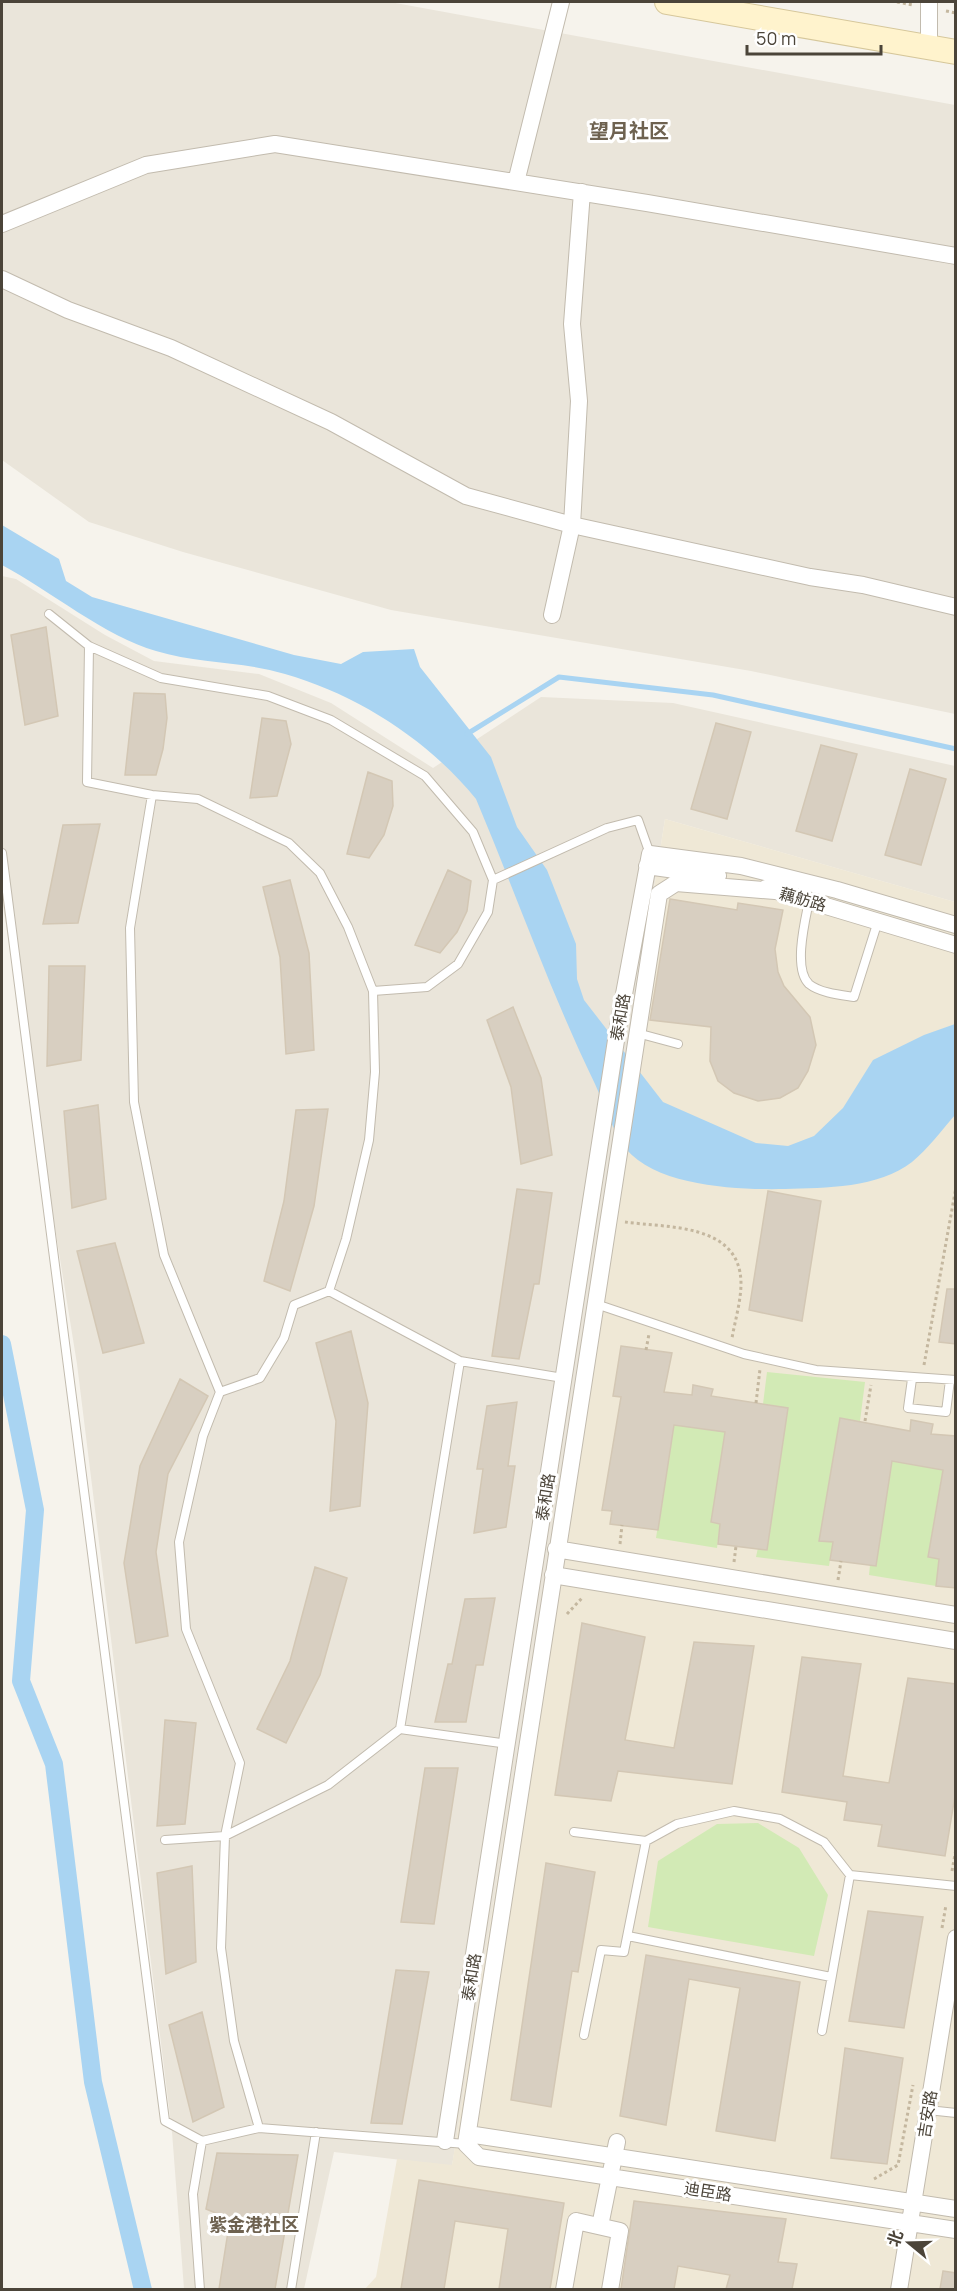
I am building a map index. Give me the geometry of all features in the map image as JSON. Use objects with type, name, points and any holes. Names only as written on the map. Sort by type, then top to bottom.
[{"type":"main road","points":[[667,2],[956,52]]},
{"type":"street","points":[[516,182],[561,2]]},
{"type":"street","points":[[929,2],[929,47]]},
{"type":"street","points":[[2,224],[146,165],[275,144],[582,192],[956,256]]},
{"type":"street","points":[[552,615],[572,525],[579,401],[572,324],[582,192]]},
{"type":"street","points":[[2,279],[68,310],[171,348],[331,422],[466,496],[572,525],[810,577],[863,585],[956,607]]},
{"type":"street","name":"藕舫路","points":[[649,860],[725,877],[956,945]]},
{"type":"street","name":"藕舫路","points":[[649,860],[741,866],[837,890],[956,925]]},
{"type":"street","name":"泰和路","points":[[445,2141],[619,1021],[649,860]]},
{"type":"street","name":"泰和路","points":[[467,2139],[556,1549],[659,894],[676,883],[775,891]]},
{"type":"street","points":[[556,1549],[956,1615]]},
{"type":"street","points":[[553,1575],[956,1641]]},
{"type":"street","name":"吉安路","points":[[899,2289],[928,2110],[948,1939]]},
{"type":"street","name":"迪臣路","points":[[467,2139],[616,2149],[956,2209]]},
{"type":"street","name":"迪臣路","points":[[467,2139],[479,2157],[956,2230]]},
{"type":"street","points":[[600,2226],[616,2149]]},
{"type":"street","points":[[564,2289],[576,2221],[620,2231],[609,2289]]},
{"type":"lane","points":[[49,614],[90,646],[160,678],[268,696],[340,726],[425,776],[473,832],[493,880],[488,912],[458,964],[427,987],[373,991]]},
{"type":"lane","points":[[90,646],[87,782],[152,795],[198,799],[289,843],[320,873],[348,927],[373,991],[375,1072],[369,1140],[346,1239],[329,1291]]},
{"type":"lane","points":[[152,795],[130,928],[134,1102],[164,1255],[220,1392],[203,1436],[179,1542],[186,1629],[240,1763],[225,1836],[221,1948],[234,2041],[259,2128]]},
{"type":"lane","points":[[493,880],[607,828],[638,820],[649,860]]},
{"type":"lane","points":[[2,853],[165,2121],[202,2141],[259,2128],[445,2141],[467,2139]]},
{"type":"lane","points":[[808,901],[800,969],[809,984],[829,992],[854,997],[878,921]]},
{"type":"lane","points":[[635,1039],[678,1044]]},
{"type":"lane","points":[[220,1392],[260,1378],[284,1338],[294,1305],[329,1291],[460,1361],[563,1378]]},
{"type":"lane","points":[[596,1304],[730,1349],[816,1370],[953,1380],[946,1412],[908,1408],[916,1379]]},
{"type":"lane","points":[[165,1840],[225,1836],[328,1785],[400,1729],[460,1361]]},
{"type":"lane","points":[[400,1729],[508,1744]]},
{"type":"lane","points":[[574,1832],[646,1841],[677,1824],[734,1811],[780,1819],[824,1842],[850,1875],[956,1886]]},
{"type":"lane","points":[[584,2036],[601,1950],[624,1952],[646,1841]]},
{"type":"lane","points":[[822,2031],[850,1875]]},
{"type":"lane","points":[[628,1936],[831,1977]]},
{"type":"lane","points":[[928,2110],[956,2113]]},
{"type":"lane","points":[[291,2289],[316,2132]]},
{"type":"lane","points":[[200,2289],[193,2194],[202,2141]]},
{"type":"path","points":[[916,1379],[956,1187]]},
{"type":"path","points":[[608,1220],[707,1233],[725,1244],[737,1259],[741,1284],[730,1349]]},
{"type":"path","points":[[756,1403],[762,1358]]},
{"type":"path","points":[[865,1422],[872,1375]]},
{"type":"path","points":[[618,1552],[622,1525]]},
{"type":"path","points":[[733,1569],[736,1546]]},
{"type":"path","points":[[838,1584],[841,1561]]},
{"type":"path","points":[[565,1622],[567,1611],[587,1594]]},
{"type":"path","points":[[952,1871],[956,1849]]},
{"type":"path","points":[[946,1905],[948,1939]]},
{"type":"path","points":[[873,2180],[898,2165],[915,2075]]},
{"type":"shaded area","points":[[2,2],[390,2],[955,105],[955,714],[751,671],[391,610],[183,552],[89,522],[2,460]]},
{"type":"shaded area","points":[[2,576],[16,579],[105,635],[154,661],[259,674],[331,703],[433,768],[541,697],[673,703],[955,766],[955,902],[665,819],[452,2166],[334,2152],[304,2289],[184,2289],[172,2132],[77,1364],[2,900]]},
{"type":"shaded area","points":[[665,819],[955,902],[955,2289],[364,2290],[376,2277],[397,2159],[452,2165]]},
{"type":"green space","points":[[767,1372],[865,1382],[860,1421],[840,1419],[819,1540],[833,1542],[829,1566],[756,1557],[788,1408],[763,1404]]},
{"type":"green space","points":[[675,1416],[726,1425],[711,1522],[720,1524],[717,1548],[656,1538]]},
{"type":"green space","points":[[893,1452],[911,1464],[923,1466],[944,1462],[928,1556],[939,1559],[936,1586],[869,1575],[870,1565],[876,1566]]},
{"type":"green space","points":[[758,1823],[799,1848],[828,1895],[814,1956],[648,1927],[658,1861],[717,1824]]},
{"type":"water","points":[[2,525],[59,559],[66,581],[92,597],[294,655],[341,664],[363,652],[414,649],[420,667],[491,757],[517,827],[547,870],[576,944],[577,979],[584,1000],[663,1102],[756,1143],[788,1146],[814,1136],[843,1108],[873,1060],[924,1035],[955,1024],[955,1115],[912,1162],[899,1171],[868,1182],[851,1185],[785,1189],[723,1187],[678,1179],[640,1162],[626,1149],[613,1127],[563,1014],[476,799],[457,778],[414,739],[365,707],[339,694],[285,674],[237,664],[172,655],[117,635],[2,565]]},
{"type":"building","points":[[46,627],[58,716],[25,725],[11,635]]},
{"type":"building","points":[[134,693],[165,694],[167,718],[163,749],[156,775],[125,775]]},
{"type":"building","points":[[262,718],[286,721],[291,744],[277,796],[250,798]]},
{"type":"building","points":[[716,723],[751,732],[727,819],[691,809]]},
{"type":"building","points":[[821,745],[857,754],[832,841],[796,831]]},
{"type":"building","points":[[910,769],[946,779],[921,865],[885,855]]},
{"type":"building","points":[[368,772],[392,781],[393,806],[384,835],[369,858],[347,854]]},
{"type":"building","points":[[100,824],[78,923],[43,924],[63,825]]},
{"type":"building","points":[[448,870],[471,881],[467,911],[457,932],[440,953],[415,945]]},
{"type":"building","points":[[290,880],[309,953],[314,1050],[286,1054],[280,957],[263,887]]},
{"type":"building","points":[[670,899],[737,910],[738,903],[783,910],[775,949],[778,972],[784,986],[810,1017],[816,1045],[808,1071],[798,1088],[780,1098],[758,1101],[734,1093],[718,1081],[710,1061],[711,1027],[650,1020]]},
{"type":"building","points":[[49,966],[85,966],[81,1060],[47,1066]]},
{"type":"building","points":[[513,1007],[541,1078],[552,1155],[521,1164],[511,1087],[487,1020]]},
{"type":"building","points":[[98,1105],[106,1199],[72,1208],[64,1111]]},
{"type":"building","points":[[328,1109],[314,1206],[290,1291],[264,1281],[284,1201],[296,1110]]},
{"type":"building","points":[[517,1189],[552,1193],[539,1284],[534,1284],[519,1359],[492,1356]]},
{"type":"building","points":[[768,1191],[821,1201],[802,1321],[749,1310]]},
{"type":"building","points":[[115,1243],[144,1343],[103,1353],[77,1251]]},
{"type":"building","points":[[947,1289],[956,1289],[956,1344],[939,1342]]},
{"type":"building","points":[[351,1331],[368,1403],[360,1506],[330,1511],[336,1421],[316,1343]]},
{"type":"building","points":[[621,1346],[672,1353],[664,1392],[692,1395],[693,1385],[713,1389],[711,1396],[788,1408],[767,1550],[718,1544],[720,1524],[711,1522],[725,1432],[674,1425],[658,1530],[610,1524],[612,1511],[602,1510],[621,1397],[613,1396]]},
{"type":"building","points":[[180,1379],[208,1396],[168,1474],[156,1552],[168,1636],[136,1643],[124,1563],[140,1466]]},
{"type":"building","points":[[517,1402],[508,1466],[515,1466],[506,1527],[474,1533],[483,1469],[477,1469],[487,1406]]},
{"type":"building","points":[[840,1418],[910,1431],[911,1420],[933,1424],[931,1434],[956,1436],[956,1588],[936,1586],[939,1559],[928,1557],[943,1470],[892,1461],[876,1566],[830,1560],[833,1542],[819,1541]]},
{"type":"building","points":[[315,1567],[347,1578],[320,1675],[286,1743],[257,1729],[290,1661]]},
{"type":"building","points":[[495,1598],[483,1665],[476,1665],[466,1722],[435,1722],[448,1664],[452,1664],[465,1599]]},
{"type":"building","points":[[582,1623],[645,1637],[625,1740],[674,1748],[694,1642],[754,1646],[732,1784],[618,1771],[611,1801],[555,1795]]},
{"type":"building","points":[[802,1657],[861,1664],[843,1776],[889,1783],[908,1678],[956,1684],[956,1790],[945,1856],[878,1846],[882,1825],[844,1820],[847,1802],[782,1792]]},
{"type":"building","points":[[165,1720],[196,1723],[185,1824],[157,1826]]},
{"type":"building","points":[[425,1768],[458,1768],[434,1924],[401,1922]]},
{"type":"building","points":[[546,1863],[595,1872],[578,1972],[572,1971],[551,2107],[511,2100]]},
{"type":"building","points":[[192,1866],[196,1962],[166,1974],[157,1873]]},
{"type":"building","points":[[868,1911],[923,1917],[904,2028],[849,2021]]},
{"type":"building","points":[[646,1955],[800,1982],[775,2141],[716,2131],[740,1988],[689,1979],[666,2125],[620,2116]]},
{"type":"building","points":[[396,1970],[429,1972],[402,2124],[371,2123]]},
{"type":"building","points":[[202,2012],[224,2107],[193,2122],[169,2025]]},
{"type":"building","points":[[845,2048],[903,2058],[887,2164],[831,2158]]},
{"type":"building","points":[[217,2153],[298,2155],[275,2289],[219,2289],[230,2219],[206,2209]]},
{"type":"building","points":[[419,2180],[564,2203],[550,2289],[499,2289],[508,2229],[455,2221],[444,2289],[401,2289]]},
{"type":"building","points":[[634,2201],[786,2219],[778,2262],[797,2264],[792,2289],[726,2289],[730,2275],[678,2266],[674,2289],[621,2289]]},
{"type":"building","points":[[943,2271],[956,2273],[956,2289],[940,2289]]},
{"type":"waterway","points":[[467,734],[559,677],[713,695],[956,749]]},
{"type":"waterway","points":[[2,1344],[35,1510],[21,1681],[54,1764],[93,2082],[143,2290]]},
{"type":"district","name":"望月社区","points":[[629,131]]},
{"type":"district","name":"紫金港社区","points":[[254,2225]]}]
